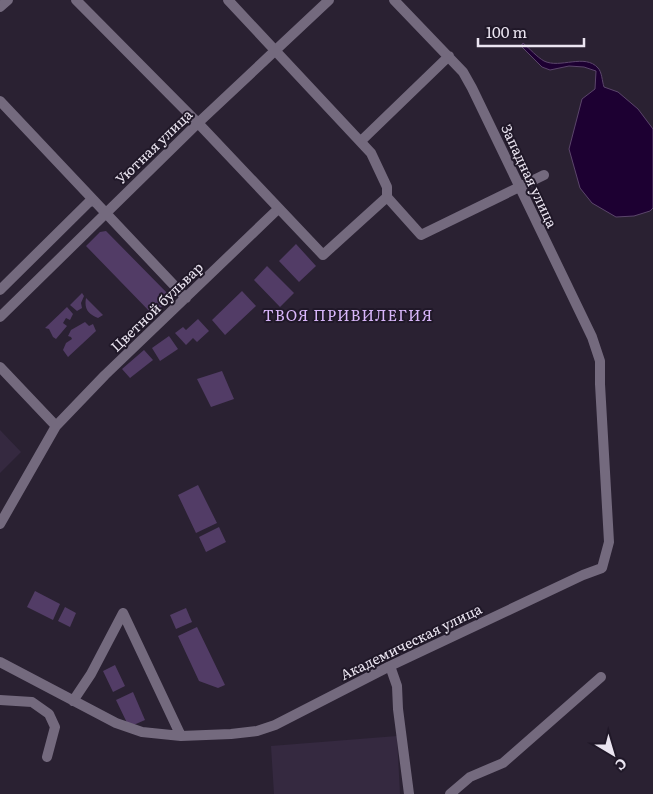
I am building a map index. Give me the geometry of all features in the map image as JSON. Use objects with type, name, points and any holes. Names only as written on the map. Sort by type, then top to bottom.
[{"type":"street","points":[[0,7],[8,0]]},
{"type":"street","points":[[76,0],[198,123],[323,255],[387,197]]},
{"type":"street","points":[[228,0],[371,153],[387,187],[387,197],[421,235],[544,175]]},
{"type":"street","name":"Уютная улица","points":[[0,317],[198,123],[329,0]]},
{"type":"street","name":"Западная улица","points":[[394,0],[449,56],[463,72],[472,88],[592,337],[600,361],[600,384]]},
{"type":"street","points":[[361,142],[449,56]]},
{"type":"street","points":[[0,101],[186,298]]},
{"type":"street","points":[[0,290],[90,202],[94,201]]},
{"type":"street","name":"Цветной бульвар","points":[[0,524],[56,426],[105,375],[278,209]]},
{"type":"street","points":[[0,367],[56,426]]},
{"type":"street","name":"Академическая улица","points":[[0,662],[116,723],[142,732],[181,736],[231,734],[267,729],[390,666],[583,575],[602,568],[610,542],[600,384]]},
{"type":"street","points":[[73,701],[91,674],[123,613],[181,736]]},
{"type":"street","points":[[390,666],[397,686],[398,709],[409,794]]},
{"type":"street","points":[[450,794],[470,776],[503,763],[601,677]]},
{"type":"street","points":[[0,700],[32,702],[49,714],[55,727],[47,757]]},
{"type":"shaded area","points":[[523,43],[541,59],[550,63],[579,61],[593,64],[601,74],[604,87],[618,92],[638,109],[653,129],[653,208],[650,211],[634,216],[616,217],[592,203],[580,188],[569,149],[582,99],[595,89],[596,71],[584,67],[569,66],[550,70],[542,67],[521,46]]},
{"type":"shaded area","points":[[106,231],[172,298],[153,315],[86,246],[100,232]]},
{"type":"shaded area","points":[[296,244],[316,266],[299,282],[279,261]]},
{"type":"shaded area","points":[[267,266],[294,293],[280,307],[254,280]]},
{"type":"shaded area","points":[[242,291],[256,306],[225,335],[212,320]]},
{"type":"shaded area","points":[[82,293],[84,296],[81,303],[82,308],[77,311],[70,305]]},
{"type":"shaded area","points":[[86,298],[103,315],[98,318],[89,313],[86,308]]},
{"type":"shaded area","points":[[67,307],[73,314],[70,320],[66,318],[63,323],[67,326],[56,339],[49,329],[45,328]]},
{"type":"shaded area","points":[[198,319],[209,331],[197,342],[193,338],[186,345],[175,333],[183,327],[186,330]]},
{"type":"shaded area","points":[[85,322],[89,326],[93,324],[96,331],[68,357],[63,350],[66,343],[72,339],[68,336],[71,330]]},
{"type":"shaded area","points":[[169,336],[178,349],[160,361],[152,348]]},
{"type":"shaded area","points":[[144,350],[153,360],[130,378],[122,369]]},
{"type":"shaded area","points":[[222,371],[234,399],[211,407],[197,379]]},
{"type":"shaded area","points":[[0,430],[21,452],[0,473]]},
{"type":"shaded area","points":[[198,485],[217,523],[196,533],[178,495]]},
{"type":"shaded area","points":[[219,527],[226,542],[206,552],[199,537]]},
{"type":"shaded area","points":[[35,591],[60,604],[53,620],[27,607]]},
{"type":"shaded area","points":[[65,607],[76,613],[70,627],[58,621]]},
{"type":"shaded area","points":[[186,608],[192,622],[176,629],[170,615]]},
{"type":"shaded area","points":[[197,627],[225,685],[218,688],[199,681],[178,636]]},
{"type":"shaded area","points":[[115,665],[125,686],[113,692],[103,671]]},
{"type":"shaded area","points":[[133,692],[145,720],[129,727],[116,700]]},
{"type":"shaded area","points":[[397,736],[400,794],[274,794],[271,746]]},
{"type":"district","name":"ТВОЯ ПРИВИЛЕГИЯ","points":[[348,316]]}]
